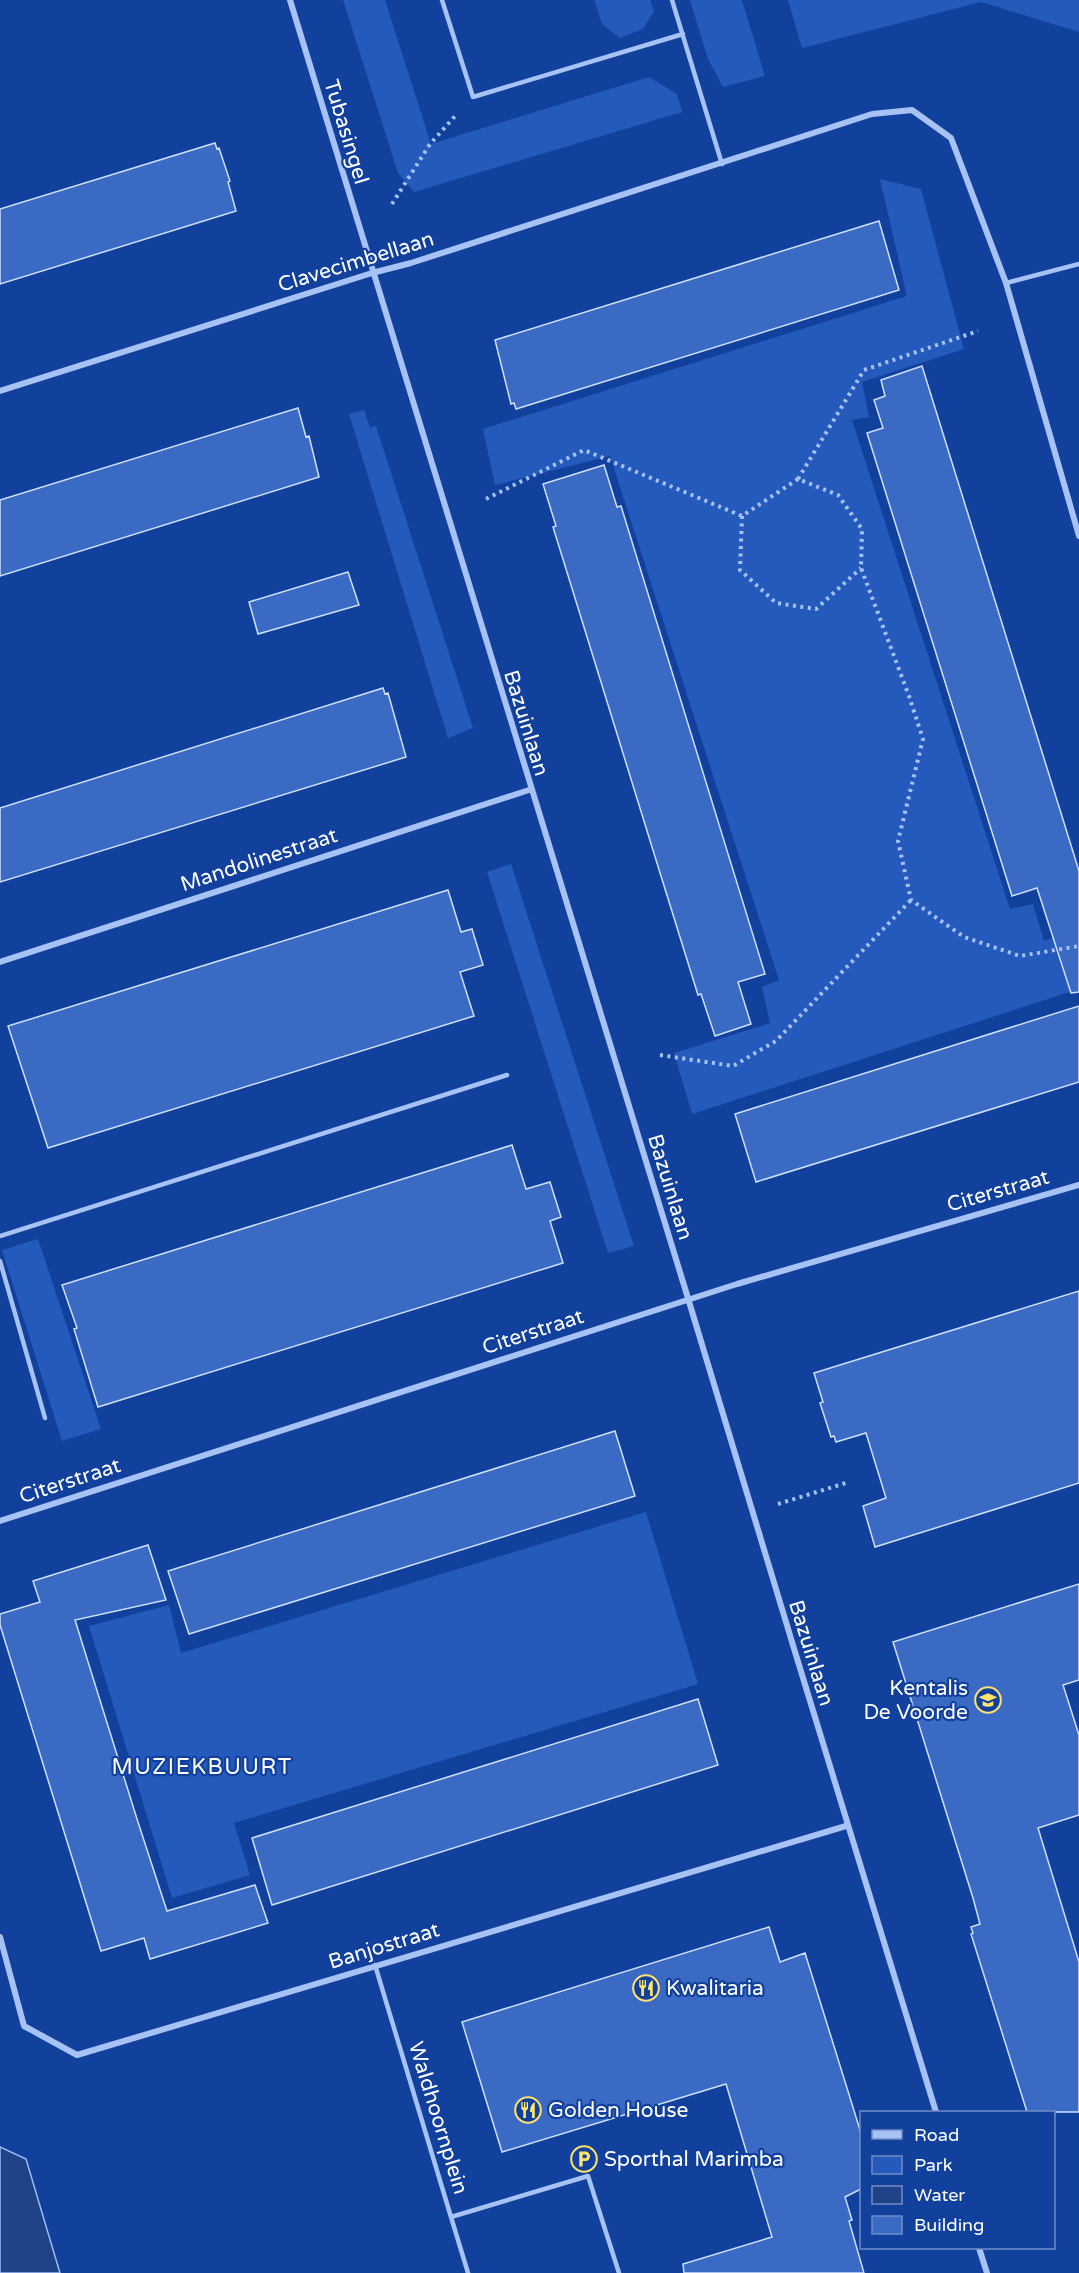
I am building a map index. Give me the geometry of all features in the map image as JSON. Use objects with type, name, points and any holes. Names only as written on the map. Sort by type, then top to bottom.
[{"type":"street","name":"Tubasingel","points":[[290,0],[372,273]]},
{"type":"street","name":"Clavecimbellaan","points":[[0,391],[722,164],[872,114],[912,110],[951,138],[1006,282],[1079,536]]},
{"type":"street","name":"Bazuinlaan","points":[[372,273],[529,790],[688,1299],[846,1826],[936,2111]]},
{"type":"street","name":"Mandolinestraat","points":[[0,962],[529,790]]},
{"type":"street","name":"Citerstraat","points":[[0,1521],[688,1299],[1079,1185]]},
{"type":"street","name":"Banjostraat","points":[[0,1937],[24,2026],[77,2055],[846,1826]]},
{"type":"street","points":[[980,2249],[987,2273]]},
{"type":"lane","points":[[442,0],[473,97],[683,34]]},
{"type":"lane","points":[[672,0],[722,164]]},
{"type":"lane","points":[[1006,282],[1079,264]]},
{"type":"lane","points":[[0,1236],[507,1075]]},
{"type":"lane","points":[[0,1262],[45,1418]]},
{"type":"lane","name":"Waldhoornplein","points":[[375,1965],[451,2217],[588,2176],[619,2273]]},
{"type":"lane","points":[[451,2217],[468,2273]]},
{"type":"path","points":[[392,204],[430,144],[473,97]]},
{"type":"path","points":[[742,516],[798,478],[864,370],[978,332]]},
{"type":"path","points":[[486,499],[584,450],[742,516]]},
{"type":"path","points":[[798,478],[838,495],[862,529],[861,568],[923,740],[898,842],[911,900],[964,937],[1020,956],[1079,946]]},
{"type":"path","points":[[742,516],[740,570],[776,603],[816,609],[861,568]]},
{"type":"path","points":[[660,1055],[733,1066],[776,1041],[911,900]]},
{"type":"path","points":[[751,1512],[849,1482]]},
{"type":"green space","points":[[343,0],[385,0],[431,144],[649,77],[677,94],[682,112],[414,192],[398,173]]},
{"type":"green space","points":[[594,0],[650,0],[654,11],[643,29],[620,38],[602,24]]},
{"type":"green space","points":[[690,0],[742,0],[765,76],[723,87],[708,59]]},
{"type":"green space","points":[[788,0],[1079,0],[1079,32],[981,2],[802,48]]},
{"type":"green space","points":[[880,179],[921,189],[964,349],[862,382],[869,417],[852,420],[1010,909],[1033,904],[1044,941],[1079,930],[1079,989],[692,1114],[674,1053],[770,1023],[762,987],[779,980],[610,456],[495,485],[483,429],[907,296]]},
{"type":"green space","points":[[364,410],[370,428],[376,426],[473,728],[448,738],[349,414]]},
{"type":"green space","points":[[511,864],[634,1246],[608,1253],[487,872]]},
{"type":"green space","points":[[38,1239],[101,1429],[62,1441],[2,1250]]},
{"type":"green space","points":[[646,1512],[698,1684],[234,1823],[250,1875],[172,1898],[89,1626],[169,1605],[181,1653]]},
{"type":"water","points":[[0,2147],[26,2159],[60,2273],[0,2273]]},
{"type":"building","points":[[215,143],[217,149],[219,148],[230,181],[228,182],[236,211],[0,284],[0,209]]},
{"type":"building","points":[[879,221],[899,290],[516,409],[514,403],[511,404],[495,340]]},
{"type":"building","points":[[922,366],[1079,871],[1079,992],[1071,993],[1037,888],[1012,896],[867,433],[883,428],[874,400],[885,396],[881,380]]},
{"type":"building","points":[[298,408],[306,437],[309,436],[319,477],[0,576],[0,500]]},
{"type":"building","points":[[604,465],[617,507],[621,506],[765,974],[738,982],[751,1024],[715,1036],[701,994],[698,995],[553,527],[556,526],[543,484]]},
{"type":"building","points":[[348,572],[359,605],[258,634],[249,602]]},
{"type":"building","points":[[383,688],[385,694],[388,693],[406,757],[0,882],[0,808]]},
{"type":"building","points":[[448,890],[461,932],[472,929],[483,965],[460,972],[474,1016],[48,1148],[8,1026]]},
{"type":"building","points":[[1079,1006],[1079,1082],[756,1182],[735,1114]]},
{"type":"building","points":[[512,1145],[526,1189],[550,1182],[561,1217],[550,1221],[563,1263],[98,1407],[74,1329],[77,1328],[62,1285]]},
{"type":"building","points":[[1079,1291],[1079,1483],[875,1547],[863,1506],[886,1498],[866,1433],[836,1442],[834,1436],[831,1437],[820,1403],[823,1402],[814,1373]]},
{"type":"building","points":[[615,1431],[635,1496],[189,1634],[168,1571]]},
{"type":"building","points":[[148,1545],[166,1600],[75,1620],[137,1819],[167,1911],[255,1885],[268,1923],[150,1959],[144,1938],[101,1951],[0,1625],[0,1614],[40,1602],[33,1581]]},
{"type":"building","name":"Kentalis De Voorde","points":[[1079,1584],[1079,1680],[1063,1685],[1079,1735],[1079,1815],[1038,1828],[1079,1962],[1079,2112],[1027,2111],[971,1934],[973,1933],[971,1927],[980,1924],[973,1898],[893,1642]]},
{"type":"building","points":[[698,1699],[718,1765],[272,1905],[252,1838]]},
{"type":"building","points":[[769,1927],[780,1962],[805,1953],[860,2130],[860,2190],[845,2197],[852,2220],[849,2221],[864,2273],[684,2273],[683,2264],[772,2237],[726,2084],[502,2152],[462,2022]]},
{"type":"place","name":"Kentalis De Voorde","points":[[988,1700]]},
{"type":"place","name":"Kwalitaria","points":[[646,1988]]},
{"type":"place","name":"Golden House","points":[[528,2110]]},
{"type":"place","name":"Sporthal Marimba","points":[[584,2159]]},
{"type":"district","name":"MUZIEKBUURT","points":[[202,1767]]}]
